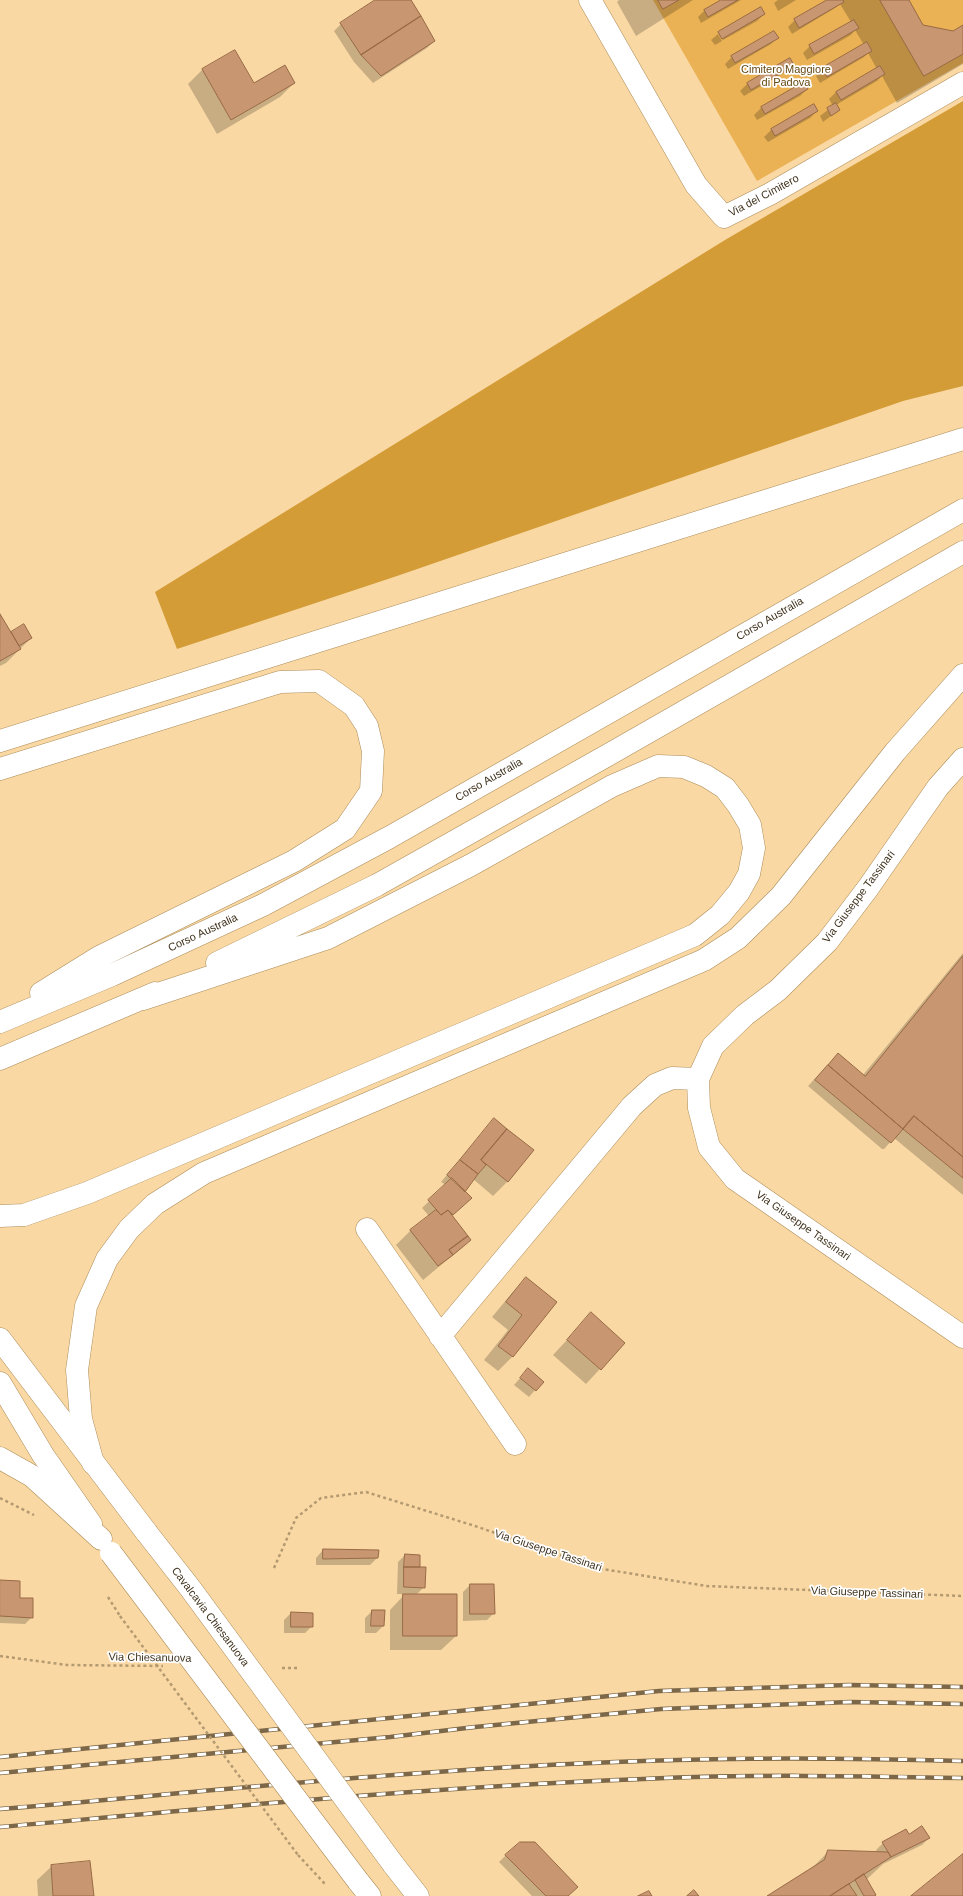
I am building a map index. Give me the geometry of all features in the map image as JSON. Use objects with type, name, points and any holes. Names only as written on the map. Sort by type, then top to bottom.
[{"type":"main road","name":"Via del Cimitero","points":[[590,0],[696,185],[724,217],[770,194],[963,83]]},
{"type":"main road","points":[[0,741],[963,439]]},
{"type":"main road","name":"Corso Australia","points":[[0,1022],[112,975],[277,897],[390,837],[963,510]]},
{"type":"main road","points":[[0,1059],[143,999],[377,884],[608,755],[963,552]]},
{"type":"main road","points":[[94,1463],[81,1419],[77,1370],[86,1306],[107,1259],[129,1229],[155,1204],[204,1173],[704,960],[738,938],[782,896],[895,752],[963,675]]},
{"type":"main road","points":[[0,769],[280,682],[319,681],[354,706],[367,726],[374,751],[371,791],[345,829],[294,861],[99,957],[0,1018]]},
{"type":"main road","name":"Via Giuseppe Tassinari","points":[[963,758],[938,787],[868,888],[827,942],[778,990],[745,1015],[713,1046],[698,1079],[699,1108],[708,1148],[735,1179],[963,1337]]},
{"type":"main road","points":[[0,1216],[24,1216],[87,1193],[696,935],[720,915],[739,892],[750,874],[754,848],[750,825],[738,805],[725,788],[706,776],[684,767],[658,766],[612,786],[471,865],[328,938],[143,999]]},
{"type":"main road","points":[[440,1336],[632,1106],[655,1086],[672,1078],[698,1079]]},
{"type":"main road","points":[[367,1229],[515,1444]]},
{"type":"main road","name":"Cavalcavia Chiesanuova","points":[[0,1339],[190,1588],[418,1896]]},
{"type":"main road","points":[[0,1383],[44,1455],[106,1546],[364,1888]]},
{"type":"main road","points":[[0,1458],[32,1476],[106,1546]]},
{"type":"path","name":"Via Giuseppe Tassinari","points":[[274,1568],[296,1518],[321,1498],[366,1492],[475,1526],[597,1568],[706,1586],[963,1596]]},
{"type":"path","points":[[120,1616],[298,1855],[325,1884]]},
{"type":"path","name":"Via Chiesanuova","points":[[0,1656],[67,1665],[168,1666]]},
{"type":"path","points":[[276,1668],[300,1668]]},
{"type":"green space","name":"Cimitero Maggiore di Padova","points":[[653,0],[963,0],[963,63],[757,181]]},
{"type":"shaded area","points":[[963,101],[963,386],[903,401],[397,576],[177,649],[155,592],[725,240]]},
{"type":"building","points":[[375,0],[411,0],[421,16],[361,55],[340,23]]},
{"type":"building","points":[[658,0],[679,0],[663,9]]},
{"type":"building","points":[[721,0],[738,0],[708,17],[704,10]]},
{"type":"building","points":[[827,0],[843,0],[844,2],[799,28],[794,19]]},
{"type":"building","points":[[880,0],[909,0],[923,25],[953,31],[963,25],[963,54],[924,76]]},
{"type":"building","points":[[761,7],[765,14],[722,39],[718,32]]},
{"type":"building","points":[[421,16],[435,41],[381,76],[361,55]]},
{"type":"building","points":[[854,20],[859,28],[814,54],[809,45]]},
{"type":"building","points":[[774,31],[779,38],[735,63],[731,56]]},
{"type":"building","points":[[867,42],[872,51],[827,77],[822,68]]},
{"type":"building","points":[[235,50],[254,83],[285,65],[295,83],[231,120],[202,69]]},
{"type":"building","points":[[790,58],[794,65],[751,90],[747,83]]},
{"type":"building","points":[[880,66],[885,74],[841,100],[836,92]]},
{"type":"building","points":[[804,82],[808,89],[765,114],[761,107]]},
{"type":"building","points":[[836,103],[840,110],[831,116],[827,108]]},
{"type":"building","points":[[814,104],[818,111],[775,136],[771,129]]},
{"type":"building","points":[[0,614],[21,649],[0,661]]},
{"type":"building","points":[[24,624],[32,638],[19,646],[11,632]]},
{"type":"building","points":[[963,956],[963,1157],[914,1116],[903,1129],[828,1065],[838,1053],[865,1076]]},
{"type":"building","points":[[828,1065],[903,1129],[891,1143],[815,1080]]},
{"type":"building","points":[[914,1116],[963,1157],[963,1178],[903,1129]]},
{"type":"building","points":[[494,1118],[507,1129],[481,1160],[486,1165],[478,1174],[460,1160]]},
{"type":"building","points":[[507,1129],[534,1150],[508,1182],[481,1160]]},
{"type":"building","points":[[460,1160],[478,1174],[465,1192],[447,1175]]},
{"type":"building","points":[[452,1178],[472,1198],[453,1215],[448,1210],[441,1215],[428,1200]]},
{"type":"building","points":[[436,1210],[441,1215],[448,1210],[468,1236],[449,1250],[453,1255],[438,1266],[410,1230]]},
{"type":"building","points":[[468,1236],[471,1240],[453,1255],[449,1250]]},
{"type":"building","points":[[526,1277],[557,1302],[513,1357],[498,1346],[522,1315],[506,1302]]},
{"type":"building","points":[[591,1312],[625,1343],[601,1370],[567,1340]]},
{"type":"building","points":[[528,1368],[544,1382],[536,1391],[520,1378]]},
{"type":"building","points":[[323,1549],[379,1550],[378,1558],[323,1559]]},
{"type":"building","points":[[405,1554],[420,1555],[420,1567],[404,1567]]},
{"type":"building","points":[[404,1567],[426,1567],[425,1588],[404,1587]]},
{"type":"building","points":[[0,1580],[20,1581],[20,1598],[33,1598],[33,1618],[0,1616]]},
{"type":"building","points":[[470,1584],[494,1584],[495,1614],[470,1614]]},
{"type":"building","points":[[403,1594],[457,1594],[457,1636],[403,1636]]},
{"type":"building","points":[[372,1610],[385,1610],[384,1626],[371,1626]]},
{"type":"building","points":[[291,1612],[313,1613],[313,1627],[291,1627]]},
{"type":"building","points":[[922,1826],[930,1838],[891,1857],[882,1842],[906,1829],[909,1834]]},
{"type":"building","points":[[520,1842],[535,1842],[578,1887],[568,1896],[546,1896],[505,1855]]},
{"type":"building","points":[[828,1850],[888,1852],[891,1857],[830,1896],[767,1896],[824,1860]]},
{"type":"building","points":[[963,1854],[963,1896],[911,1896]]},
{"type":"building","points":[[90,1861],[94,1896],[53,1896],[51,1865]]},
{"type":"building","points":[[864,1874],[876,1895],[875,1896],[864,1896],[855,1880]]},
{"type":"building","points":[[849,1884],[857,1896],[830,1896]]},
{"type":"building","points":[[694,1890],[699,1896],[687,1896]]},
{"type":"building","points":[[649,1891],[652,1896],[638,1896]]},
{"type":"railway","points":[[0,1757],[659,1691],[849,1685],[963,1687]]},
{"type":"railway","points":[[0,1773],[390,1737],[475,1727],[661,1709],[850,1702],[963,1704]]},
{"type":"railway","points":[[0,1809],[321,1781],[562,1764],[763,1758],[963,1761]]},
{"type":"railway","points":[[0,1827],[321,1799],[482,1787],[683,1777],[843,1776],[963,1778]]}]
